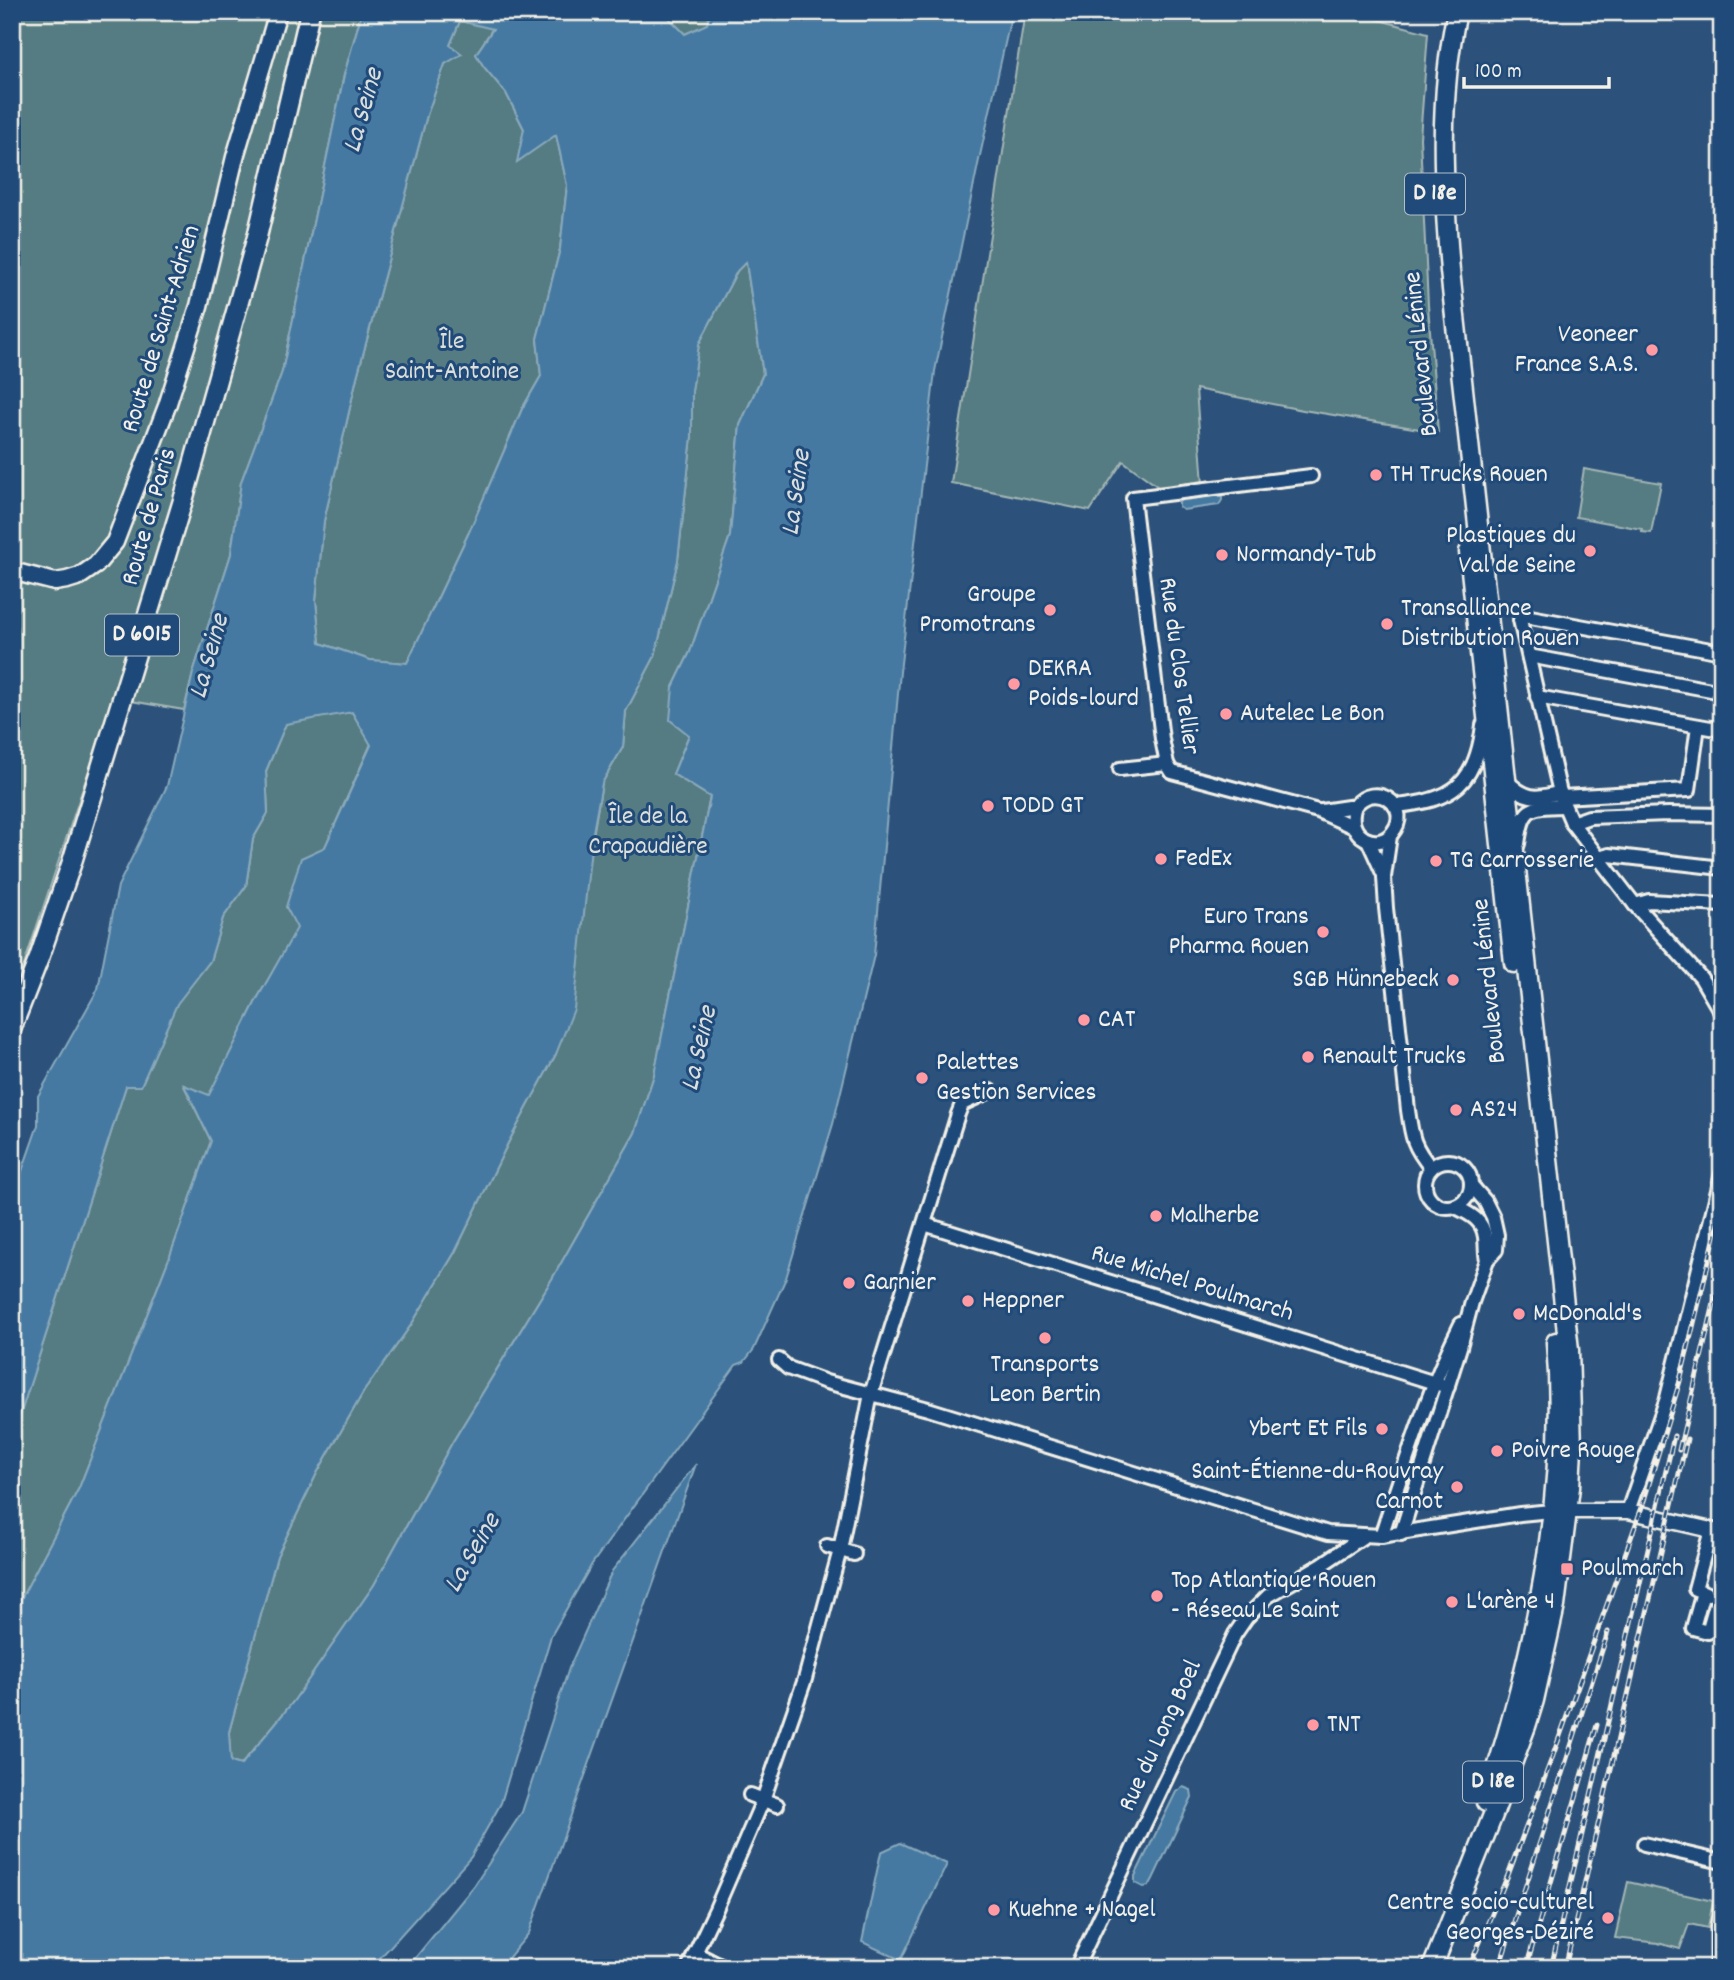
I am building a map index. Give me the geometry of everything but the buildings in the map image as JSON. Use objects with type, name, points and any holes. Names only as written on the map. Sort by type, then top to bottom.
[{"type":"main road","name":"Route de Saint-Adrien","points":[[12,570],[55,582],[67,580],[80,576],[96,565],[115,542],[167,406],[199,306],[235,157],[278,12]]},
{"type":"main road","name":"Route de Paris","points":[[12,1027],[72,862],[177,519],[257,237],[310,12]]},
{"type":"main road","name":"Boulevard Lénine","points":[[1446,12],[1435,89],[1434,181],[1438,260],[1555,1330],[1558,1437],[1556,1481],[1559,1512]]},
{"type":"main road","name":"Boulevard Lénine","points":[[1421,1968],[1479,1825],[1517,1702],[1549,1542],[1559,1512],[1572,1447],[1569,1350],[1446,222],[1446,100],[1449,58],[1457,12]]},
{"type":"main road","name":"D 18e","points":[[1432,1968],[1495,1810],[1534,1700],[1555,1606],[1559,1512]]},
{"type":"street","name":"Rue du Clos Tellier","points":[[1311,476],[1133,498],[1167,764],[1177,775],[1318,811],[1354,827],[1358,834],[1368,840],[1384,877]]},
{"type":"street","points":[[1722,652],[1525,616],[1520,623],[1561,798],[1572,823],[1635,905],[1701,978],[1722,1014]]},
{"type":"street","points":[[1529,656],[1722,692]]},
{"type":"street","points":[[1537,697],[1722,730]]},
{"type":"street","points":[[1395,806],[1417,804],[1440,797],[1462,783],[1472,770],[1478,753],[1486,707]]},
{"type":"street","points":[[1506,780],[1524,795],[1561,798],[1689,790],[1698,726]]},
{"type":"street","points":[[1120,769],[1167,764]]},
{"type":"street","name":"Rue du Clos Tellier","points":[[1318,811],[1355,806],[1363,798],[1375,794],[1386,798],[1395,806],[1398,818],[1390,836],[1384,877],[1388,932],[1412,1139],[1416,1149],[1431,1168]]},
{"type":"street","points":[[1516,861],[1525,813],[1561,798]]},
{"type":"street","points":[[1354,827],[1352,818],[1355,806]]},
{"type":"street","points":[[1572,823],[1589,817],[1722,815]]},
{"type":"street","points":[[1368,840],[1380,841],[1390,836]]},
{"type":"street","points":[[1598,858],[1609,856],[1722,868]]},
{"type":"street","points":[[1635,905],[1649,901],[1722,905]]},
{"type":"street","points":[[688,1968],[763,1800],[784,1725],[813,1653],[841,1550],[871,1394],[960,1107],[990,1091]]},
{"type":"street","points":[[1401,1534],[1451,1343],[1472,1302],[1487,1260],[1496,1250],[1497,1235],[1493,1217],[1485,1201],[1471,1185],[1468,1173],[1456,1163],[1442,1161],[1431,1168],[1425,1182],[1428,1196],[1439,1206],[1454,1206],[1480,1222],[1485,1236],[1487,1260]]},
{"type":"street","points":[[1628,1511],[1667,1398],[1722,1174]]},
{"type":"street","points":[[1454,1206],[1466,1198],[1471,1185]]},
{"type":"street","name":"Rue Michel Poulmarch","points":[[924,1224],[1442,1385]]},
{"type":"street","points":[[779,1360],[800,1373],[928,1409],[1328,1533],[1381,1536],[1520,1514],[1559,1512],[1628,1511],[1678,1522],[1716,1533],[1695,1590],[1703,1592],[1720,1597],[1708,1632],[1693,1628],[1703,1592]]},
{"type":"street","points":[[1381,1536],[1417,1431],[1442,1385]]},
{"type":"street","name":"Rue du Long Boel","points":[[1076,1968],[1235,1634],[1246,1618],[1268,1596],[1364,1536]]},
{"type":"street","points":[[827,1546],[854,1554]]},
{"type":"street","points":[[750,1795],[776,1805]]},
{"type":"street","points":[[1644,1844],[1722,1862]]},
{"type":"street","points":[[1718,1968],[1718,1927],[1722,1905]]},
{"type":"street","points":[[695,1953],[725,1968]]},
{"type":"green space","points":[[12,12],[362,12],[344,75],[282,372],[241,482],[231,554],[184,710],[113,698],[12,1001]]},
{"type":"green space","points":[[666,12],[710,12],[708,24],[685,34]]},
{"type":"green space","points":[[1025,12],[1349,12],[1428,33],[1420,138],[1428,305],[1438,432],[1196,389],[1203,484],[1161,489],[1123,461],[1090,511],[951,483]]},
{"type":"green space","name":"Île Saint-Antoine","points":[[460,21],[493,28],[476,54],[506,93],[524,129],[518,161],[556,134],[567,185],[560,249],[537,339],[541,376],[522,409],[470,530],[407,663],[370,660],[320,643],[316,600],[324,521],[357,377],[427,115],[445,64],[461,54],[450,45]]},
{"type":"green space","name":"Île de la Crapaudière","points":[[746,262],[763,374],[740,425],[730,536],[690,652],[673,687],[689,735],[673,774],[710,797],[654,1075],[635,1133],[552,1279],[452,1443],[374,1585],[293,1702],[241,1765],[230,1762],[229,1732],[277,1556],[317,1473],[364,1391],[411,1325],[455,1252],[508,1143],[556,1054],[602,783],[623,747],[626,711],[655,656],[678,560],[692,436],[692,391],[699,344],[737,271]]},
{"type":"green space","points":[[1584,469],[1661,483],[1651,533],[1576,517]]},
{"type":"green space","points":[[352,712],[371,744],[325,847],[298,928],[257,999],[209,1096],[184,1086],[211,1141],[170,1256],[79,1488],[12,1616],[12,1440],[126,1086],[141,1086],[177,1003],[210,961],[223,918],[246,886],[253,839],[268,813],[266,771],[286,723]]},
{"type":"green space","points":[[1628,1882],[1713,1901],[1708,1928],[1689,1924],[1680,1949],[1658,1943],[1615,1938]]},
{"type":"water","name":"La Seine","points":[[362,12],[666,12],[685,34],[707,24],[710,12],[1012,12],[935,371],[900,672],[874,955],[833,1124],[786,1278],[754,1349],[744,1362],[736,1365],[592,1564],[551,1636],[501,1803],[471,1857],[371,1968],[12,1968],[12,1616],[79,1488],[170,1256],[211,1141],[184,1085],[209,1095],[257,999],[297,928],[286,907],[301,858],[325,847],[371,745],[352,712],[286,724],[266,771],[268,813],[253,839],[246,886],[223,918],[210,961],[177,1004],[141,1086],[126,1086],[12,1440],[12,1200],[38,1125],[38,1096],[98,989],[118,886],[167,786],[193,673],[231,554],[241,482],[282,372],[344,75]],"holes":[[[460,21],[493,29],[476,54],[506,93],[524,129],[517,162],[556,135],[567,185],[560,249],[537,339],[541,376],[522,409],[470,530],[407,663],[370,660],[320,643],[316,600],[324,521],[357,377],[427,115],[445,64],[462,54],[450,45]],[[746,262],[763,374],[740,425],[730,536],[690,652],[673,687],[670,720],[689,735],[673,774],[710,797],[654,1075],[635,1133],[552,1279],[452,1443],[374,1585],[293,1702],[241,1765],[231,1762],[229,1732],[277,1556],[317,1473],[364,1391],[411,1325],[455,1252],[508,1143],[556,1054],[574,1009],[592,838],[602,783],[623,747],[626,711],[655,656],[678,560],[692,436],[692,391],[699,344],[737,271]]]},
{"type":"water","points":[[1219,495],[1222,500],[1219,505],[1183,510],[1179,507],[1182,499]]},
{"type":"water","points":[[696,1464],[529,1933],[500,1968],[407,1968],[474,1886],[522,1812],[569,1668],[612,1571]]},
{"type":"water","points":[[1183,1787],[1191,1790],[1192,1797],[1153,1879],[1149,1886],[1143,1887],[1135,1883],[1135,1876],[1176,1792]]},
{"type":"water","points":[[900,1843],[947,1864],[901,1960],[862,1942],[881,1852]]},
{"type":"railway","points":[[1469,1968],[1552,1758],[1642,1507],[1680,1381],[1722,1207]]},
{"type":"railway","points":[[1679,1450],[1722,1270]]},
{"type":"railway","points":[[1551,1968],[1674,1436]]},
{"type":"railway","points":[[1565,1968],[1687,1439]]},
{"type":"railway","points":[[1499,1968],[1608,1632]]},
{"type":"railway","points":[[1526,1968],[1597,1725]]},
{"type":"place","name":"Veoneer France S.A.S.","points":[[1652,350]]},
{"type":"place","name":"TH Trucks Rouen","points":[[1376,475]]},
{"type":"place","name":"Plastiques du Val de Seine","points":[[1590,551]]},
{"type":"place","name":"Normandy-Tub","points":[[1222,555]]},
{"type":"place","name":"Groupe Promotrans","points":[[1050,610]]},
{"type":"place","name":"Transalliance Distribution Rouen","points":[[1387,624]]},
{"type":"place","name":"DEKRA Poids-lourd","points":[[1014,684]]},
{"type":"place","name":"Autelec Le Bon","points":[[1226,714]]},
{"type":"place","name":"TODD GT","points":[[988,806]]},
{"type":"place","name":"FedEx","points":[[1161,859]]},
{"type":"place","name":"TG Carrosserie","points":[[1436,861]]},
{"type":"place","name":"Euro Trans Pharma Rouen","points":[[1323,932]]},
{"type":"place","name":"SGB Hünnebeck","points":[[1453,980]]},
{"type":"place","name":"CAT","points":[[1084,1020]]},
{"type":"place","name":"Renault Trucks","points":[[1308,1057]]},
{"type":"place","name":"Palettes Gestion Services","points":[[922,1078]]},
{"type":"place","name":"AS24","points":[[1456,1110]]},
{"type":"place","name":"Malherbe","points":[[1156,1216]]},
{"type":"place","name":"Garnier","points":[[849,1283]]},
{"type":"place","name":"Heppner","points":[[968,1301]]},
{"type":"place","name":"McDonald's","points":[[1519,1314]]},
{"type":"place","name":"Transports Leon Bertin","points":[[1045,1338]]},
{"type":"place","name":"Ybert Et Fils","points":[[1382,1429]]},
{"type":"place","name":"Poivre Rouge","points":[[1497,1451]]},
{"type":"place","name":"Saint-Étienne-du-Rouvray Carnot","points":[[1457,1487]]},
{"type":"place","name":"Poulmarch","points":[[1567,1569]]},
{"type":"place","name":"Top Atlantique Rouen - Réseau Le Saint","points":[[1157,1596]]},
{"type":"place","name":"L'arène 4","points":[[1452,1602]]},
{"type":"place","name":"TNT","points":[[1313,1725]]},
{"type":"place","name":"Kuehne + Nagel","points":[[994,1910]]},
{"type":"place","name":"Centre socio-culturel Georges-Déziré","points":[[1608,1918]]}]
